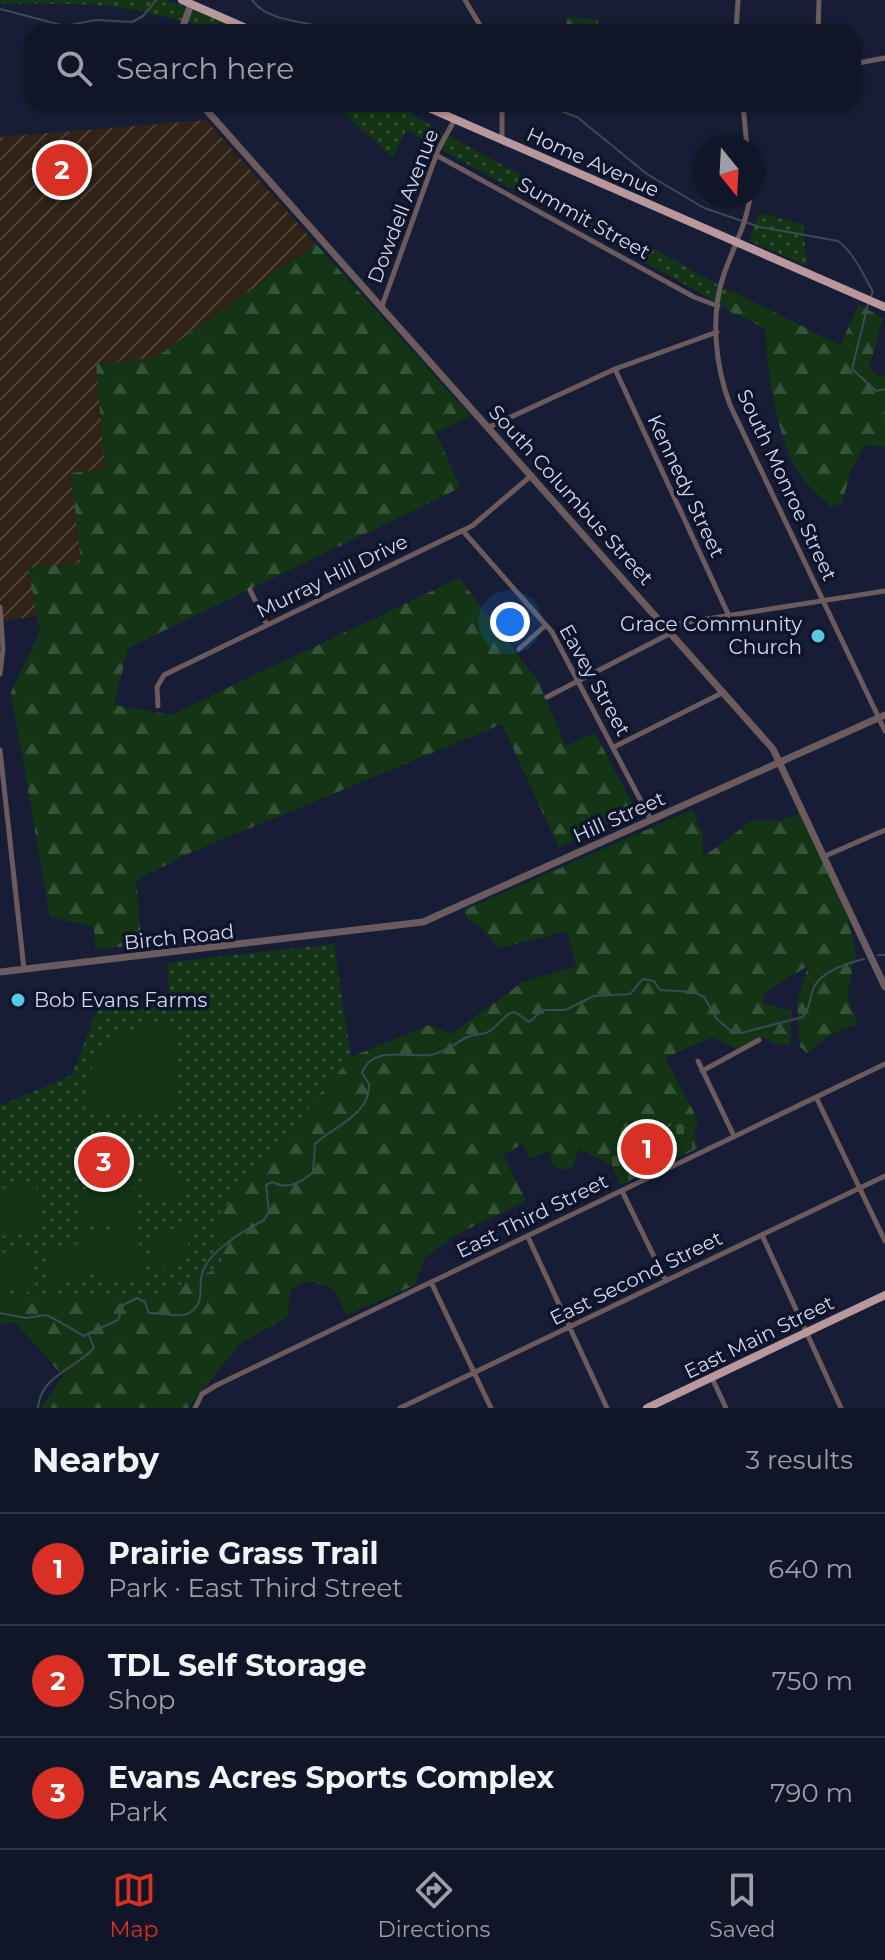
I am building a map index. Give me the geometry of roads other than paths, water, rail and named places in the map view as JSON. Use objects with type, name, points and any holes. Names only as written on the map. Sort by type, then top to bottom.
[{"type":"main road","points":[[186,2],[237,24]]},
{"type":"main road","name":"Home Avenue","points":[[439,112],[885,307]]},
{"type":"main road","name":"East Main Street","points":[[647,1408],[885,1295]]},
{"type":"street","points":[[465,0],[479,24]]},
{"type":"street","points":[[736,24],[738,0]]},
{"type":"street","points":[[818,24],[819,0]]},
{"type":"street","points":[[182,24],[186,2]]},
{"type":"street","points":[[861,62],[885,58]]},
{"type":"street","name":"South Columbus Street","points":[[208,112],[725,692],[781,762],[885,987]]},
{"type":"street","points":[[502,112],[502,140]]},
{"type":"street","points":[[744,112],[746,136]]},
{"type":"street","name":"Dowdell Avenue","points":[[382,306],[436,155],[455,119]]},
{"type":"street","name":"Summit Street","points":[[436,155],[694,297],[718,306]]},
{"type":"street","name":"South Monroe Street","points":[[748,208],[718,306],[720,370],[727,397],[882,716],[885,731]]},
{"type":"street","points":[[489,427],[615,369],[717,332]]},
{"type":"street","name":"Kennedy Street","points":[[615,369],[729,616]]},
{"type":"street","name":"Murray Hill Drive","points":[[158,706],[157,687],[164,675],[463,531],[532,475]]},
{"type":"street","name":"Eavey Street","points":[[463,531],[558,642],[651,820]]},
{"type":"street","points":[[250,590],[267,625]]},
{"type":"street","points":[[547,697],[671,632],[681,623],[885,591]]},
{"type":"street","points":[[0,610],[3,649],[0,674]]},
{"type":"street","points":[[519,649],[546,625]]},
{"type":"street","points":[[614,747],[725,692]]},
{"type":"street","name":"Hill Street","points":[[361,931],[431,919],[882,716]]},
{"type":"street","points":[[0,750],[24,969]]},
{"type":"street","points":[[825,856],[885,830]]},
{"type":"street","name":"Birch Road","points":[[0,972],[361,931]]},
{"type":"street","points":[[702,1071],[759,1040]]},
{"type":"street","points":[[698,1061],[734,1136]]},
{"type":"street","name":"East Third Street","points":[[196,1405],[215,1386],[885,1064]]},
{"type":"street","points":[[816,1097],[885,1241]]},
{"type":"street","name":"East Second Street","points":[[400,1408],[885,1176]]},
{"type":"street","points":[[622,1191],[666,1281]]},
{"type":"street","points":[[762,1235],[841,1408]]},
{"type":"street","points":[[528,1237],[607,1408]]},
{"type":"street","points":[[431,1282],[491,1408]]},
{"type":"street","points":[[712,1377],[726,1408]]},
{"type":"waterway","points":[[75,24],[96,20],[132,22],[143,16],[156,0]]},
{"type":"waterway","points":[[252,0],[269,14],[308,24]]},
{"type":"waterway","points":[[0,9],[57,24]]},
{"type":"waterway","points":[[563,112],[577,117],[647,174],[704,208],[760,227],[838,241],[862,271],[873,292],[870,298]]},
{"type":"waterway","points":[[868,304],[852,369],[876,391],[885,389]]},
{"type":"waterway","points":[[878,955],[885,955]]},
{"type":"waterway","points":[[0,1313],[26,1318],[46,1315],[83,1336],[118,1320],[123,1305],[137,1298],[145,1302],[149,1313],[188,1314],[199,1302],[201,1276],[207,1263],[229,1241],[264,1220],[269,1212],[266,1185],[272,1182],[289,1185],[313,1172],[315,1144],[364,1104],[369,1084],[362,1073],[375,1058],[394,1054],[435,1054],[467,1037],[488,1032],[511,1013],[515,1012],[529,1022],[543,1010],[565,1010],[594,996],[630,994],[643,979],[654,981],[660,990],[693,992],[704,997],[717,1019],[731,1031],[741,1033],[803,1017],[814,987],[823,976],[843,965],[864,959]]},
{"type":"waterway","points":[[38,1408],[40,1397],[52,1380],[94,1348],[89,1335]]},
{"type":"place","name":"TDL Self Storage","points":[[62,170]]},
{"type":"place","name":"Grace Community Church","points":[[818,636]]},
{"type":"place","name":"Bob Evans Farms","points":[[18,1000]]},
{"type":"place","name":"Prairie Grass Trail","points":[[647,1149]]},
{"type":"place","name":"Evans Acres Sports Complex","points":[[104,1162]]}]
